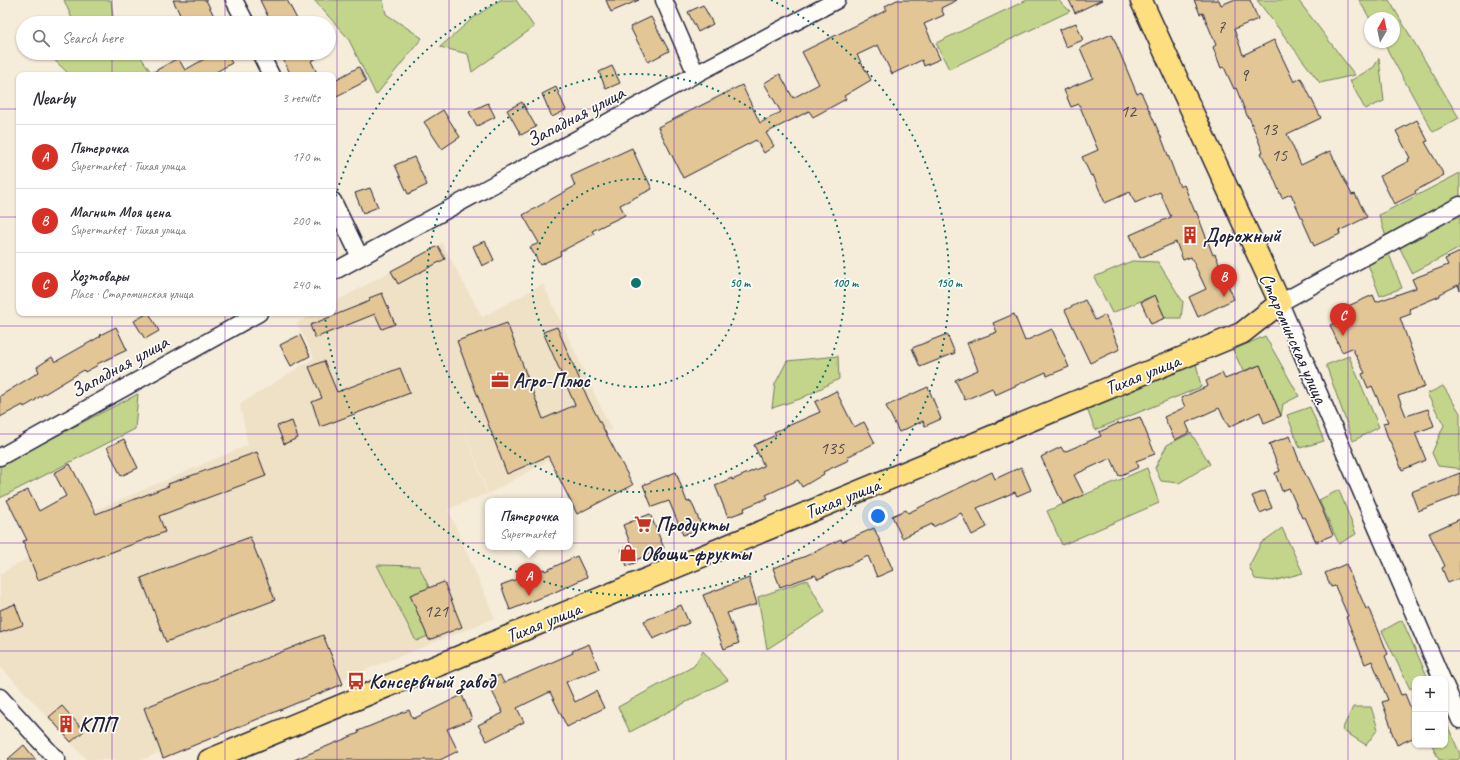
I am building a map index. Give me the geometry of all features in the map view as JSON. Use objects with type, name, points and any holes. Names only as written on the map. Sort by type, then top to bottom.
[{"type":"main road","name":"Староминская улица","points":[[1141,0],[1280,303]]},
{"type":"main road","name":"Тихая улица","points":[[209,760],[1242,333],[1280,303]]},
{"type":"street","points":[[234,0],[242,16]]},
{"type":"street","points":[[664,0],[696,74]]},
{"type":"street","name":"Западная улица","points":[[336,270],[696,74],[837,0]]},
{"type":"street","points":[[264,60],[270,72]]},
{"type":"street","name":"Тихая улица","points":[[1280,303],[1460,205]]},
{"type":"street","points":[[336,207],[360,257]]},
{"type":"street","name":"Староминская улица","points":[[1280,303],[1441,676]]},
{"type":"street","name":"Западная улица","points":[[0,457],[254,316]]},
{"type":"street","points":[[1448,693],[1460,720]]},
{"type":"street","points":[[0,697],[57,760]]},
{"type":"shaded area","name":"Консервный завод","points":[[442,243],[482,317],[543,284],[612,431],[604,430],[488,494],[456,404],[487,494],[448,509],[495,618],[141,760],[87,760],[0,666],[0,574],[30,557],[23,541],[248,445],[240,404],[314,358],[297,323],[310,316],[336,316],[336,301]]},
{"type":"green space","points":[[64,0],[111,0],[113,16],[71,16]]},
{"type":"green space","points":[[314,0],[383,0],[386,14],[422,38],[376,95],[348,38],[336,25],[336,16],[328,16]]},
{"type":"green space","points":[[500,0],[516,0],[534,27],[472,72],[468,54],[440,47],[473,18]]},
{"type":"green space","points":[[1027,0],[1058,0],[1070,11],[949,69],[936,43]]},
{"type":"green space","points":[[1257,0],[1298,0],[1355,75],[1320,83]]},
{"type":"green space","points":[[1359,0],[1389,0],[1396,12],[1366,12]]},
{"type":"green space","points":[[1400,19],[1459,118],[1433,132],[1386,48],[1400,48]]},
{"type":"green space","points":[[1379,58],[1384,101],[1365,109],[1350,81],[1374,67]]},
{"type":"green space","points":[[54,60],[143,60],[151,72],[67,72]]},
{"type":"green space","points":[[1460,173],[1460,198],[1386,237],[1379,215]]},
{"type":"green space","points":[[1460,213],[1460,248],[1412,273],[1398,244]]},
{"type":"green space","points":[[1389,254],[1402,288],[1380,296],[1367,262]]},
{"type":"green space","points":[[1132,261],[1158,262],[1183,302],[1181,318],[1165,318],[1155,295],[1112,313],[1094,277]]},
{"type":"green space","points":[[1265,336],[1299,396],[1283,404],[1281,416],[1260,365],[1243,371],[1233,350]]},
{"type":"green space","points":[[838,356],[839,379],[800,399],[772,408],[775,384],[787,361]]},
{"type":"green space","points":[[1349,356],[1379,427],[1353,441],[1326,365]]},
{"type":"green space","points":[[1196,363],[1201,387],[1095,430],[1086,406]]},
{"type":"green space","points":[[1443,386],[1460,413],[1460,470],[1456,468],[1438,466],[1432,453],[1444,425],[1427,394]]},
{"type":"green space","points":[[138,394],[135,429],[0,498],[0,465]]},
{"type":"green space","points":[[1310,407],[1324,441],[1300,448],[1287,415]]},
{"type":"green space","points":[[1191,433],[1210,464],[1179,483],[1161,481],[1155,468],[1167,445]]},
{"type":"green space","points":[[1147,468],[1159,503],[1062,545],[1047,511]]},
{"type":"green space","points":[[1339,490],[1356,534],[1339,544],[1319,500]]},
{"type":"green space","points":[[1282,528],[1303,573],[1273,581],[1255,579],[1249,566],[1261,543]]},
{"type":"green space","points":[[377,565],[419,566],[448,628],[416,641]]},
{"type":"green space","points":[[807,580],[825,612],[767,649],[758,597]]},
{"type":"green space","points":[[1402,620],[1427,676],[1412,676],[1412,688],[1410,689],[1382,631]]},
{"type":"green space","points":[[703,651],[728,680],[630,732],[618,707],[694,666]]},
{"type":"green space","points":[[1353,707],[1371,707],[1378,729],[1366,745],[1342,730]]},
{"type":"green space","points":[[1448,727],[1460,754],[1460,758],[1457,760],[1439,760],[1433,748],[1448,748]]},
{"type":"building","points":[[173,0],[206,0],[214,16],[181,16]]},
{"type":"building","points":[[260,0],[287,0],[295,16],[268,16]]},
{"type":"building","points":[[606,0],[639,0],[611,12]]},
{"type":"building","points":[[897,0],[957,0],[941,8],[944,15],[924,24],[940,59],[924,66],[922,60],[892,74],[878,45],[857,55],[871,80],[844,96],[846,99],[813,117],[809,111],[766,133],[774,146],[764,153],[756,140],[683,178],[658,127],[742,85],[760,123],[781,112],[764,83],[780,74],[793,98],[819,84],[802,52],[887,10],[885,6]]},
{"type":"building","points":[[1069,0],[1102,0],[1075,13]]},
{"type":"building","points":[[1194,0],[1219,0],[1221,5],[1233,0],[1250,0],[1258,19],[1234,29],[1243,55],[1274,40],[1294,82],[1301,78],[1321,118],[1287,134],[1301,165],[1330,151],[1352,195],[1355,194],[1367,217],[1339,231],[1340,234],[1314,246],[1291,194],[1282,198],[1270,169],[1261,153],[1263,152],[1236,88],[1234,89],[1224,67],[1221,68],[1213,47],[1216,45],[1203,13],[1200,14]]},
{"type":"building","points":[[703,5],[713,24],[698,32],[688,12]]},
{"type":"building","points":[[651,17],[669,51],[648,62],[630,27]]},
{"type":"building","points":[[1076,23],[1083,40],[1066,47],[1059,30]]},
{"type":"building","points":[[1112,34],[1137,94],[1141,92],[1162,139],[1180,187],[1184,185],[1213,255],[1215,254],[1234,299],[1198,317],[1189,297],[1206,289],[1191,257],[1183,260],[1176,242],[1140,258],[1130,235],[1171,217],[1160,192],[1135,203],[1130,192],[1105,203],[1093,175],[1091,176],[1082,157],[1098,150],[1079,104],[1071,107],[1064,90],[1093,78],[1080,48]]},
{"type":"building","points":[[174,60],[179,60],[185,70],[203,60],[230,60],[232,63],[216,72],[153,72]]},
{"type":"building","points":[[284,60],[313,60],[311,61],[316,72],[290,72]]},
{"type":"building","points":[[612,66],[620,83],[606,89],[599,72]]},
{"type":"building","points":[[359,67],[366,81],[336,96],[336,79]]},
{"type":"building","points":[[556,87],[566,110],[552,117],[542,94]]},
{"type":"building","points":[[522,102],[536,127],[521,135],[507,110]]},
{"type":"building","points":[[488,103],[495,117],[477,126],[469,112]]},
{"type":"building","points":[[443,110],[460,137],[442,149],[424,122]]},
{"type":"building","points":[[1417,120],[1428,141],[1425,142],[1444,175],[1415,191],[1416,193],[1394,204],[1380,176],[1409,161],[1408,159],[1410,158],[1396,131]]},
{"type":"building","points":[[632,148],[652,189],[620,205],[625,215],[592,231],[594,234],[560,252],[561,255],[540,265],[530,247],[539,243],[523,215],[575,186],[571,176]]},
{"type":"building","points":[[414,157],[427,185],[408,194],[395,165]]},
{"type":"building","points":[[370,188],[378,207],[363,213],[355,193]]},
{"type":"building","points":[[485,241],[494,260],[482,266],[473,246]]},
{"type":"building","points":[[438,246],[445,259],[398,284],[391,271]]},
{"type":"building","points":[[1460,252],[1460,290],[1458,285],[1440,294],[1440,296],[1409,309],[1411,314],[1400,318],[1425,387],[1398,396],[1406,416],[1428,409],[1434,426],[1415,433],[1426,460],[1402,470],[1383,423],[1388,422],[1372,386],[1368,388],[1362,374],[1365,373],[1352,348],[1342,352],[1330,325],[1352,315],[1348,306],[1373,295],[1376,302],[1416,288],[1412,279],[1448,265],[1445,259]]},
{"type":"building","points":[[382,293],[395,324],[382,329],[375,314],[315,338],[310,325],[336,316],[336,315],[370,301],[369,298]]},
{"type":"building","points":[[1155,295],[1165,318],[1151,324],[1141,302]]},
{"type":"building","points":[[1085,300],[1095,320],[1105,315],[1120,349],[1090,363],[1065,310]]},
{"type":"building","points":[[1014,314],[1025,341],[1052,329],[1069,367],[1047,376],[1046,372],[995,395],[992,388],[965,400],[955,380],[978,370],[967,343],[997,332],[993,323]]},
{"type":"building","points":[[143,316],[151,316],[159,331],[145,339],[134,321]]},
{"type":"building","points":[[507,323],[543,419],[575,405],[543,332],[557,327],[588,399],[633,485],[577,514],[573,506],[573,498],[569,498],[548,456],[507,474],[457,341]]},
{"type":"building","points":[[116,327],[127,350],[97,364],[98,365],[85,372],[84,370],[24,407],[23,405],[0,417],[0,396],[39,372],[37,367],[52,357],[55,362]]},
{"type":"building","points":[[947,334],[955,353],[920,367],[912,348]]},
{"type":"building","points":[[300,335],[310,356],[291,366],[280,345]]},
{"type":"building","points":[[324,361],[337,392],[400,368],[410,393],[320,427],[312,402],[322,398],[309,367]]},
{"type":"building","points":[[1260,365],[1281,416],[1264,423],[1260,412],[1229,427],[1219,408],[1186,423],[1190,432],[1175,440],[1164,417],[1185,407],[1181,398],[1208,386],[1206,381],[1222,373],[1225,379]]},
{"type":"building","points":[[928,387],[941,419],[925,426],[923,421],[899,432],[886,406]]},
{"type":"building","points":[[836,391],[854,427],[864,422],[875,443],[847,457],[849,460],[823,472],[824,474],[802,487],[798,480],[766,495],[768,498],[744,508],[745,511],[728,517],[715,485],[732,478],[732,480],[764,466],[754,445],[776,435],[774,432],[820,412],[815,402]]},
{"type":"building","points":[[1140,417],[1155,454],[1136,461],[1139,467],[1119,476],[1111,458],[1074,475],[1084,495],[1063,504],[1041,457],[1061,447],[1064,452],[1101,436],[1099,432],[1119,423]]},
{"type":"building","points":[[292,421],[298,438],[284,444],[277,426]]},
{"type":"building","points":[[1290,436],[1300,463],[1333,535],[1316,542],[1305,517],[1302,518],[1289,488],[1282,491],[1275,473],[1280,471],[1269,444]]},
{"type":"building","points":[[124,439],[138,468],[121,476],[107,447]]},
{"type":"building","points":[[257,452],[266,476],[159,516],[165,532],[38,580],[23,541],[27,540],[7,500],[28,490],[39,511],[66,496],[54,473],[70,464],[96,514],[169,486],[168,484]]},
{"type":"building","points":[[1021,467],[1031,490],[1017,496],[1015,492],[977,508],[987,527],[972,535],[961,513],[933,527],[932,524],[902,538],[892,516],[906,510],[908,513],[992,472],[995,479]]},
{"type":"building","points":[[676,472],[687,502],[691,501],[702,527],[683,535],[669,501],[652,507],[643,485]]},
{"type":"building","points":[[1460,473],[1460,495],[1418,511],[1411,492]]},
{"type":"building","points":[[1265,491],[1272,508],[1260,513],[1252,496]]},
{"type":"building","points":[[650,514],[664,548],[636,560],[637,562],[627,566],[621,549],[631,545],[623,525]]},
{"type":"building","points":[[1460,519],[1460,578],[1448,583],[1442,568],[1445,566],[1429,533]]},
{"type":"building","points":[[874,528],[893,570],[877,577],[868,556],[818,579],[815,575],[780,587],[773,568],[806,556],[841,539],[842,542]]},
{"type":"building","points":[[250,537],[275,600],[166,642],[141,578]]},
{"type":"building","points":[[577,556],[587,577],[553,593],[510,610],[501,585],[544,569],[545,571]]},
{"type":"building","points":[[1346,564],[1366,609],[1369,607],[1388,654],[1385,656],[1401,695],[1405,694],[1412,712],[1412,738],[1397,745],[1382,702],[1388,700],[1372,661],[1365,664],[1346,617],[1348,616],[1335,586],[1331,587],[1325,573]]},
{"type":"building","points":[[749,578],[757,604],[727,613],[739,643],[724,649],[703,595]]},
{"type":"building","points":[[444,582],[462,627],[429,640],[410,595]]},
{"type":"building","points":[[15,604],[23,625],[0,633],[0,610]]},
{"type":"building","points":[[681,605],[689,623],[653,639],[644,621]]},
{"type":"building","points":[[323,635],[343,684],[163,758],[144,708]]},
{"type":"building","points":[[589,644],[599,669],[566,682],[575,702],[596,691],[604,708],[567,727],[550,692],[517,708],[524,722],[487,741],[478,725],[503,713],[487,681],[500,675],[504,683],[573,653],[572,651]]},
{"type":"building","points":[[462,695],[472,719],[447,729],[458,751],[440,760],[294,760],[409,710],[413,719]]},
{"type":"building","name":"КПП","points":[[62,706],[84,731],[71,742],[49,717]]},
{"type":"building","points":[[24,745],[36,760],[7,760]]},
{"type":"place","name":"Дорожный","points":[[1190,235]]},
{"type":"place","name":"Магнит Моя цена","points":[[1224,297]]},
{"type":"place","name":"Хозтовары","points":[[1343,336]]},
{"type":"place","name":"Агро-Плюс","points":[[500,380]]},
{"type":"place","name":"Продукты","points":[[643,524]]},
{"type":"place","name":"Овощи-фрукты","points":[[628,553]]},
{"type":"place","name":"Пятерочка","points":[[529,596]]},
{"type":"place","name":"Консервный завод","points":[[356,681]]},
{"type":"place","name":"КПП","points":[[66,724]]}]
